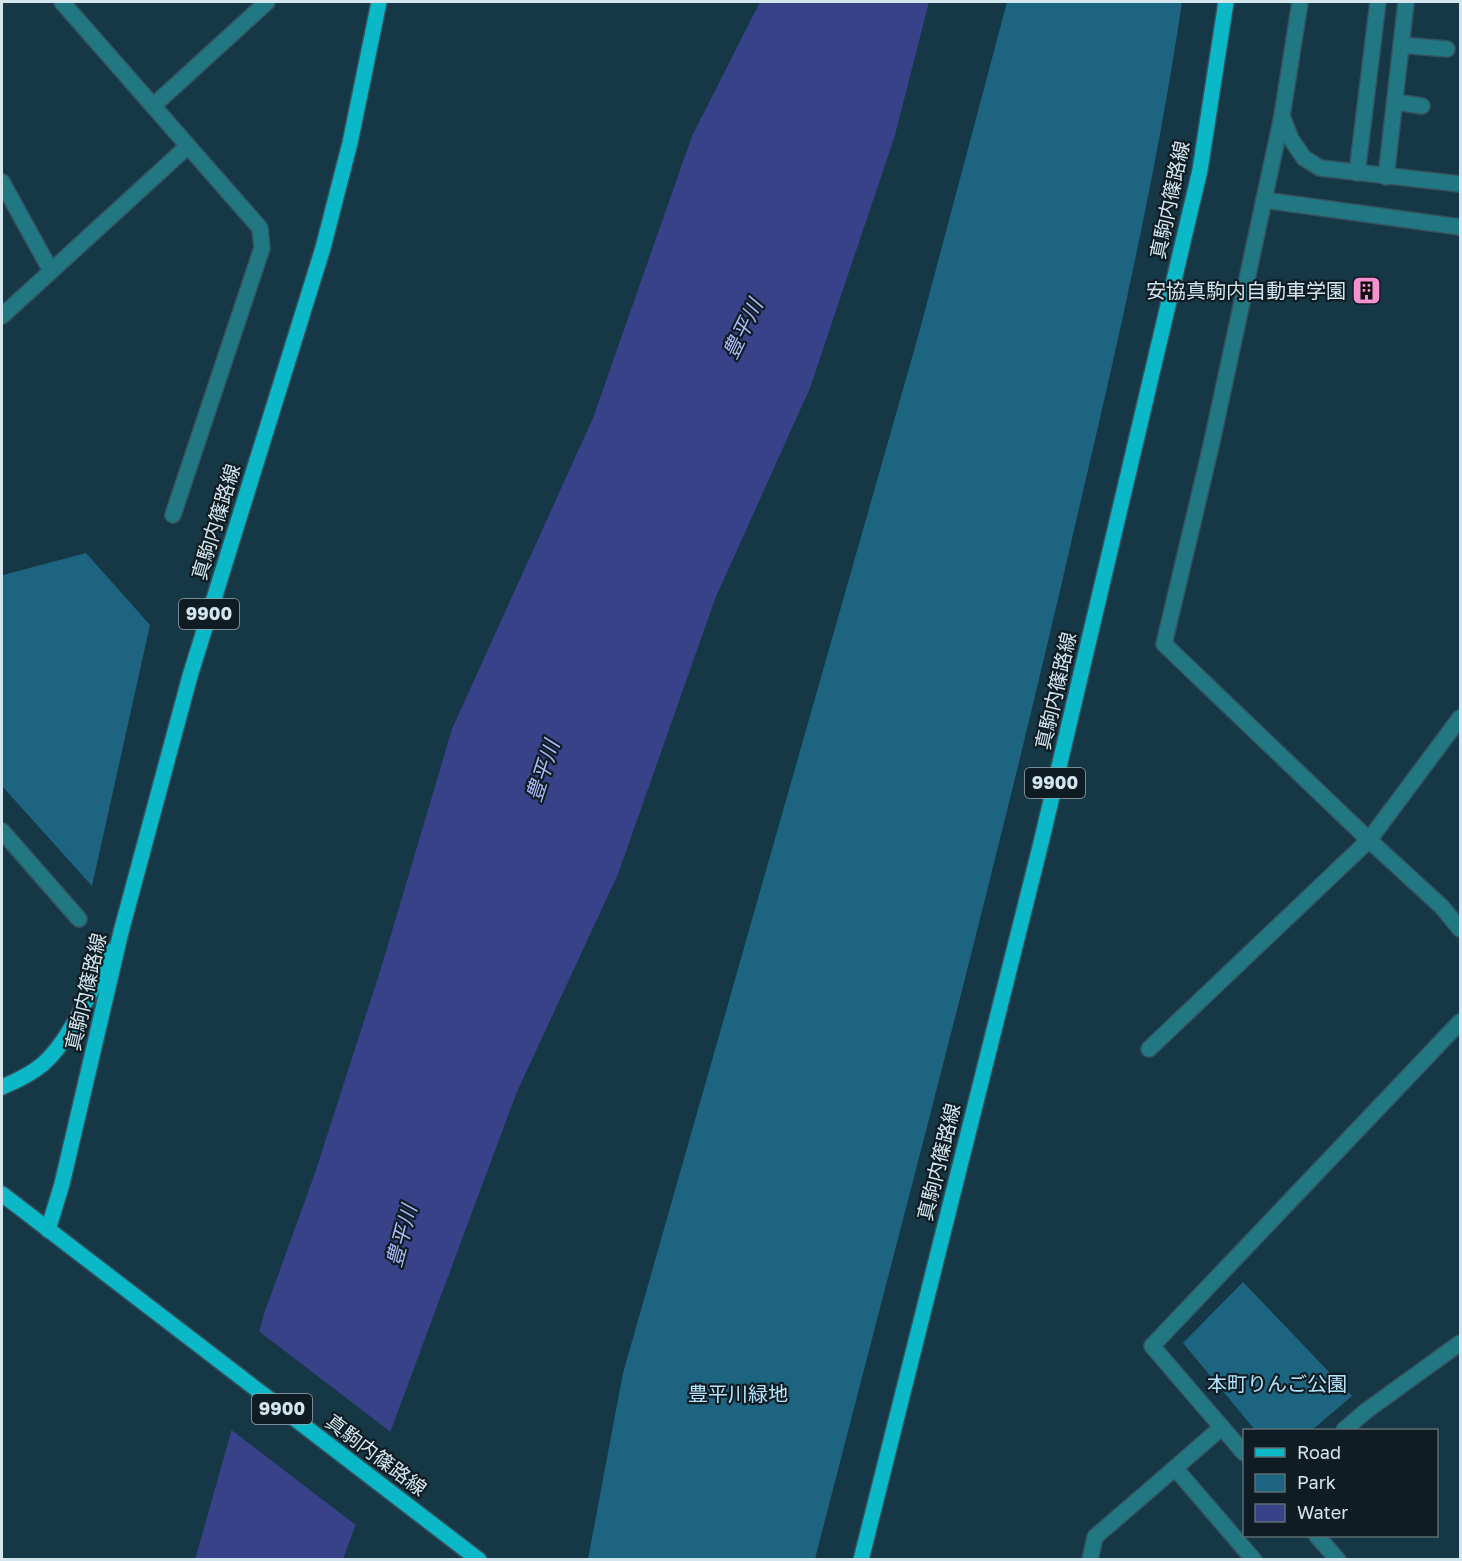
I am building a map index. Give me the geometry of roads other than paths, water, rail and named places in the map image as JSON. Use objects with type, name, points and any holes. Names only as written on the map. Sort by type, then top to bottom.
[{"type":"main road","name":"真駒内篠路線","points":[[48,1230],[62,1184],[121,932],[190,676],[323,248],[350,143],[380,2]]},
{"type":"main road","name":"真駒内篠路線","points":[[861,1560],[1041,843],[1200,170],[1226,2]]},
{"type":"main road","points":[[2,1087],[20,1080],[44,1064],[66,1037],[121,932]]},
{"type":"main road","name":"真駒内篠路線","points":[[2,1194],[479,1560]]},
{"type":"street","points":[[62,2],[260,228],[262,248],[173,515]]},
{"type":"street","points":[[153,106],[267,2]]},
{"type":"street","points":[[1300,2],[1282,116],[1211,446],[1164,644],[1442,907],[1461,929]]},
{"type":"street","points":[[1357,173],[1378,2]]},
{"type":"street","points":[[1386,177],[1406,2]]},
{"type":"street","points":[[1401,45],[1447,49]]},
{"type":"street","points":[[1395,102],[1422,106]]},
{"type":"street","points":[[1282,116],[1291,139],[1304,159],[1320,168],[1461,184]]},
{"type":"street","points":[[2,316],[188,146]]},
{"type":"street","points":[[2,182],[51,271]]},
{"type":"street","points":[[1264,200],[1461,227]]},
{"type":"street","points":[[1149,1048],[1369,840],[1461,718]]},
{"type":"street","points":[[2,831],[79,919]]},
{"type":"street","points":[[1243,1451],[1152,1346],[1461,1022]]},
{"type":"street","points":[[1346,1429],[1461,1343]]},
{"type":"street","points":[[1090,1560],[1095,1537],[1222,1427]]},
{"type":"street","points":[[1174,1468],[1245,1556]]},
{"type":"street","points":[[1318,1537],[1338,1560]]},
{"type":"water","name":"豊平川","points":[[760,2],[929,2],[895,135],[810,388],[715,599],[618,874],[516,1094],[343,1559],[195,1560],[265,1311],[315,1173],[382,965],[452,729],[593,418],[692,136]]},
{"type":"place","name":"安協真駒内自動車学園","points":[[1367,291]]},
{"type":"park label","name":"本町りんご公園","points":[[1277,1384]]},
{"type":"park label","name":"豊平川緑地","points":[[738,1394]]}]
